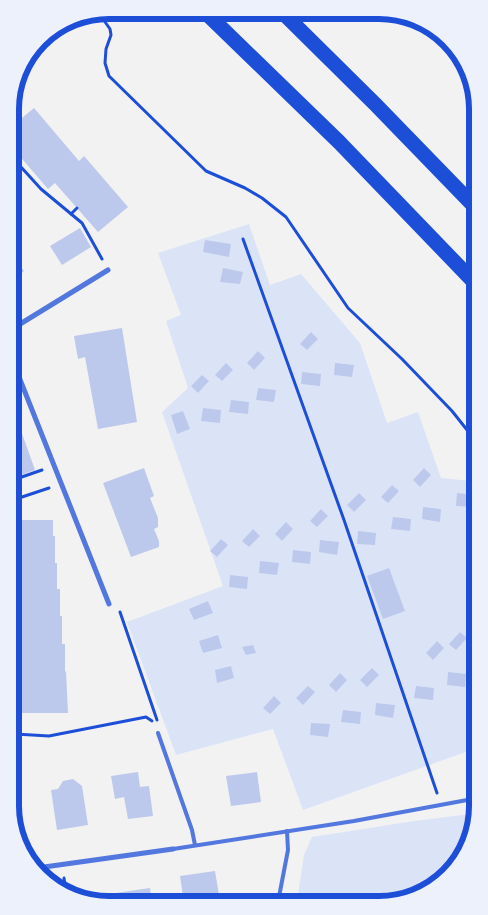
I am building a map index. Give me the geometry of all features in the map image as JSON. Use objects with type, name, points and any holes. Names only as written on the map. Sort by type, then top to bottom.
[{"type":"highway","points":[[212,19],[339,142],[469,277]]},
{"type":"highway","points":[[289,19],[469,201]]},
{"type":"street","points":[[19,325],[108,270]]},
{"type":"street","points":[[19,377],[109,604]]},
{"type":"street","points":[[43,867],[173,848]]},
{"type":"lane","points":[[158,733],[192,830],[195,845]]},
{"type":"lane","points":[[173,848],[442,806],[469,800]]},
{"type":"lane","points":[[279,896],[288,850],[287,831]]},
{"type":"path","points":[[103,19],[110,29],[111,35],[106,49],[105,63],[109,76],[206,171],[254,193],[286,217],[348,308],[402,359],[452,411],[469,432]]},
{"type":"path","points":[[19,165],[41,189],[82,224],[108,270]]},
{"type":"path","points":[[25,172],[29,168]]},
{"type":"path","points":[[71,214],[77,208]]},
{"type":"path","points":[[244,239],[344,520],[442,806]]},
{"type":"path","points":[[19,478],[54,466]]},
{"type":"path","points":[[19,498],[61,484]]},
{"type":"path","points":[[109,604],[119,609],[157,722],[158,733]]},
{"type":"path","points":[[19,734],[50,736],[146,717],[151,720],[158,733]]},
{"type":"shaded area","points":[[249,224],[270,285],[301,274],[360,343],[387,423],[418,412],[441,478],[469,481],[469,751],[303,810],[273,729],[176,755],[127,622],[223,586],[162,412],[188,388],[166,321],[181,315],[158,253]]},
{"type":"shaded area","points":[[469,814],[468,824],[457,851],[451,861],[434,878],[419,887],[391,895],[298,896],[304,855],[312,837]]},
{"type":"building","points":[[34,108],[79,161],[84,156],[128,207],[98,232],[55,183],[48,189],[19,155],[19,120]]},
{"type":"building","points":[[80,228],[91,247],[62,265],[50,246]]},
{"type":"building","points":[[205,240],[231,244],[229,257],[203,252]]},
{"type":"building","points":[[19,265],[24,271],[19,276]]},
{"type":"building","points":[[223,268],[243,272],[240,284],[220,282]]},
{"type":"building","points":[[122,328],[137,422],[98,429],[85,357],[78,359],[74,336]]},
{"type":"building","points":[[311,332],[318,339],[307,350],[300,344]]},
{"type":"building","points":[[258,351],[265,358],[254,370],[247,363]]},
{"type":"building","points":[[226,363],[233,370],[222,381],[215,375]]},
{"type":"building","points":[[335,363],[354,365],[352,377],[334,375]]},
{"type":"building","points":[[302,372],[321,374],[320,386],[301,384]]},
{"type":"building","points":[[202,375],[209,381],[198,393],[191,386]]},
{"type":"building","points":[[258,388],[276,390],[274,402],[256,400]]},
{"type":"building","points":[[231,400],[249,402],[248,414],[229,412]]},
{"type":"building","points":[[203,408],[221,410],[220,423],[201,421]]},
{"type":"building","points":[[183,411],[190,429],[177,434],[171,415]]},
{"type":"building","points":[[19,425],[35,470],[19,476]]},
{"type":"building","points":[[144,468],[154,496],[150,498],[158,518],[158,527],[154,529],[159,541],[159,547],[131,557],[103,483]]},
{"type":"building","points":[[424,468],[431,475],[420,487],[413,480]]},
{"type":"building","points":[[392,485],[399,491],[388,503],[381,497]]},
{"type":"building","points":[[359,493],[366,500],[354,512],[347,505]]},
{"type":"building","points":[[457,493],[469,494],[469,507],[456,506]]},
{"type":"building","points":[[423,507],[441,509],[440,522],[422,519]]},
{"type":"building","points":[[321,509],[328,516],[317,527],[310,521]]},
{"type":"building","points":[[393,517],[411,519],[410,531],[391,529]]},
{"type":"building","points":[[19,520],[53,520],[55,563],[57,563],[57,589],[60,589],[60,616],[62,616],[62,644],[65,644],[68,713],[19,713]]},
{"type":"building","points":[[286,522],[293,529],[282,541],[275,534]]},
{"type":"building","points":[[253,529],[260,536],[249,547],[242,541]]},
{"type":"building","points":[[358,531],[376,533],[375,545],[357,544]]},
{"type":"building","points":[[221,539],[228,545],[217,557],[210,551]]},
{"type":"building","points":[[320,540],[339,542],[337,555],[319,552]]},
{"type":"building","points":[[293,550],[311,552],[310,564],[292,562]]},
{"type":"building","points":[[260,561],[279,563],[277,575],[259,573]]},
{"type":"building","points":[[389,568],[405,611],[383,619],[367,576]]},
{"type":"building","points":[[230,575],[248,577],[247,589],[229,587]]},
{"type":"building","points":[[208,601],[213,613],[194,620],[189,609]]},
{"type":"building","points":[[460,632],[467,638],[456,650],[449,644]]},
{"type":"building","points":[[218,635],[222,648],[203,653],[199,641]]},
{"type":"building","points":[[437,641],[444,648],[433,660],[426,653]]},
{"type":"building","points":[[253,645],[256,653],[246,655],[242,647]]},
{"type":"building","points":[[231,666],[234,678],[217,683],[215,670]]},
{"type":"building","points":[[372,668],[379,675],[367,687],[360,680]]},
{"type":"building","points":[[448,672],[466,674],[465,687],[447,685]]},
{"type":"building","points":[[340,673],[347,680],[336,692],[329,685]]},
{"type":"building","points":[[308,686],[315,692],[303,705],[296,698]]},
{"type":"building","points":[[416,686],[434,688],[433,700],[414,698]]},
{"type":"building","points":[[274,696],[281,703],[270,714],[263,708]]},
{"type":"building","points":[[376,703],[395,705],[393,718],[375,715]]},
{"type":"building","points":[[343,710],[361,712],[360,724],[341,722]]},
{"type":"building","points":[[311,723],[330,724],[328,737],[310,735]]},
{"type":"building","points":[[138,772],[140,787],[149,786],[153,816],[128,819],[124,797],[115,799],[111,776]]},
{"type":"building","points":[[257,772],[261,802],[231,806],[226,776]]},
{"type":"building","points":[[73,779],[82,786],[88,825],[57,830],[51,790],[58,789],[63,781]]},
{"type":"building","points":[[215,871],[219,896],[183,896],[180,876]]},
{"type":"building","points":[[150,888],[151,896],[109,896],[100,895]]}]
